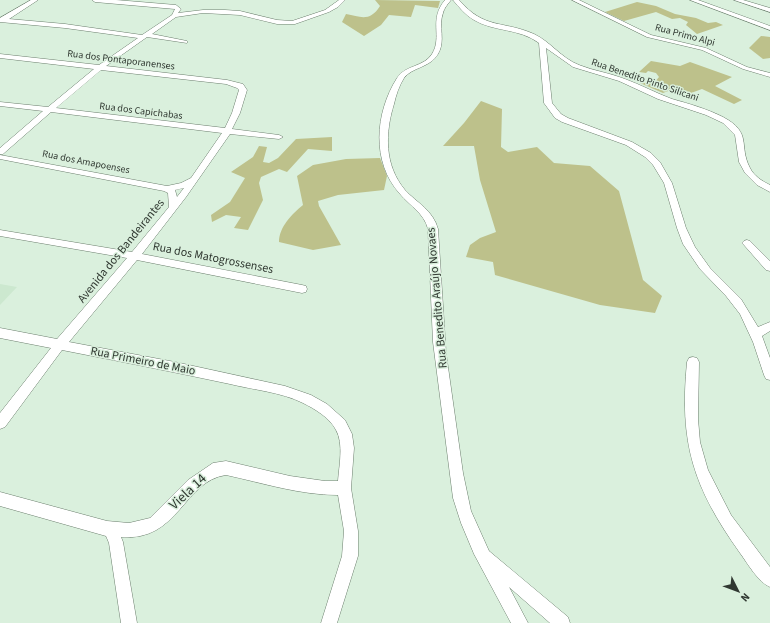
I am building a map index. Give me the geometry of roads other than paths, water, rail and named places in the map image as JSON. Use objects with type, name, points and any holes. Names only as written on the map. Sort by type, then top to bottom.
[{"type":"street","points":[[1,21],[35,0]]},
{"type":"street","points":[[95,0],[176,7],[178,9],[174,16]]},
{"type":"street","points":[[0,152],[99,68],[143,36],[174,16],[206,11],[232,12],[248,14],[277,22],[293,23],[326,11],[336,6],[342,0]]},
{"type":"street","name":"Rua Benedito Araújo Novaes","points":[[448,0],[440,9],[438,19],[439,42],[436,54],[429,61],[405,73],[400,78],[386,114],[383,140],[386,156],[398,188],[428,216],[432,224],[435,242],[438,331],[459,494],[467,522],[482,554],[520,623]]},
{"type":"street","name":"Rua Benedito Pinto Silicani","points":[[456,0],[467,13],[481,23],[527,34],[542,42],[557,55],[576,66],[617,78],[658,96],[704,112],[724,121],[736,131],[739,136],[742,157],[749,174],[760,184],[770,189]]},
{"type":"street","name":"Rua Primo Alpi","points":[[575,0],[649,36],[704,49],[745,68],[770,75]]},
{"type":"street","points":[[693,0],[770,28]]},
{"type":"street","points":[[737,0],[770,10]]},
{"type":"street","points":[[760,7],[770,3]]},
{"type":"street","points":[[1,21],[61,29],[88,29],[185,42]]},
{"type":"street","points":[[542,42],[542,56],[548,103],[558,116],[571,123],[613,137],[635,147],[649,156],[660,168],[669,183],[677,216],[687,242],[704,266],[730,293],[743,310],[755,334],[770,374]]},
{"type":"street","points":[[542,56],[557,55]]},
{"type":"street","name":"Rua dos Pontaporanenses","points":[[0,56],[226,82],[240,86]]},
{"type":"street","name":"Avenida dos Bandeirantes","points":[[0,423],[60,344],[135,256],[194,180],[228,132],[242,95],[240,86]]},
{"type":"street","name":"Rua dos Capichabas","points":[[0,104],[279,137]]},
{"type":"street","name":"Rua dos Amapoenses","points":[[0,157],[167,189],[184,185],[194,180]]},
{"type":"street","points":[[167,189],[172,192],[174,207]]},
{"type":"street","name":"Rua dos Matogrossenses","points":[[0,232],[135,256],[302,289]]},
{"type":"street","points":[[747,243],[770,267]]},
{"type":"street","points":[[755,334],[770,326]]},
{"type":"street","name":"Rua Primeiro de Maio","points":[[0,333],[176,367],[285,391],[307,399],[323,408],[340,424],[345,434],[347,448],[344,488],[351,531],[350,556],[329,623]]},
{"type":"street","points":[[693,362],[690,392],[693,434],[697,454],[709,486],[721,510],[770,579]]},
{"type":"street","name":"Viela 14","points":[[0,499],[107,528],[129,530],[153,525],[193,485],[213,470],[226,468],[290,483],[325,488],[344,488]]},
{"type":"street","points":[[107,528],[111,531],[116,542],[129,623]]},
{"type":"street","points":[[482,554],[562,623]]}]
